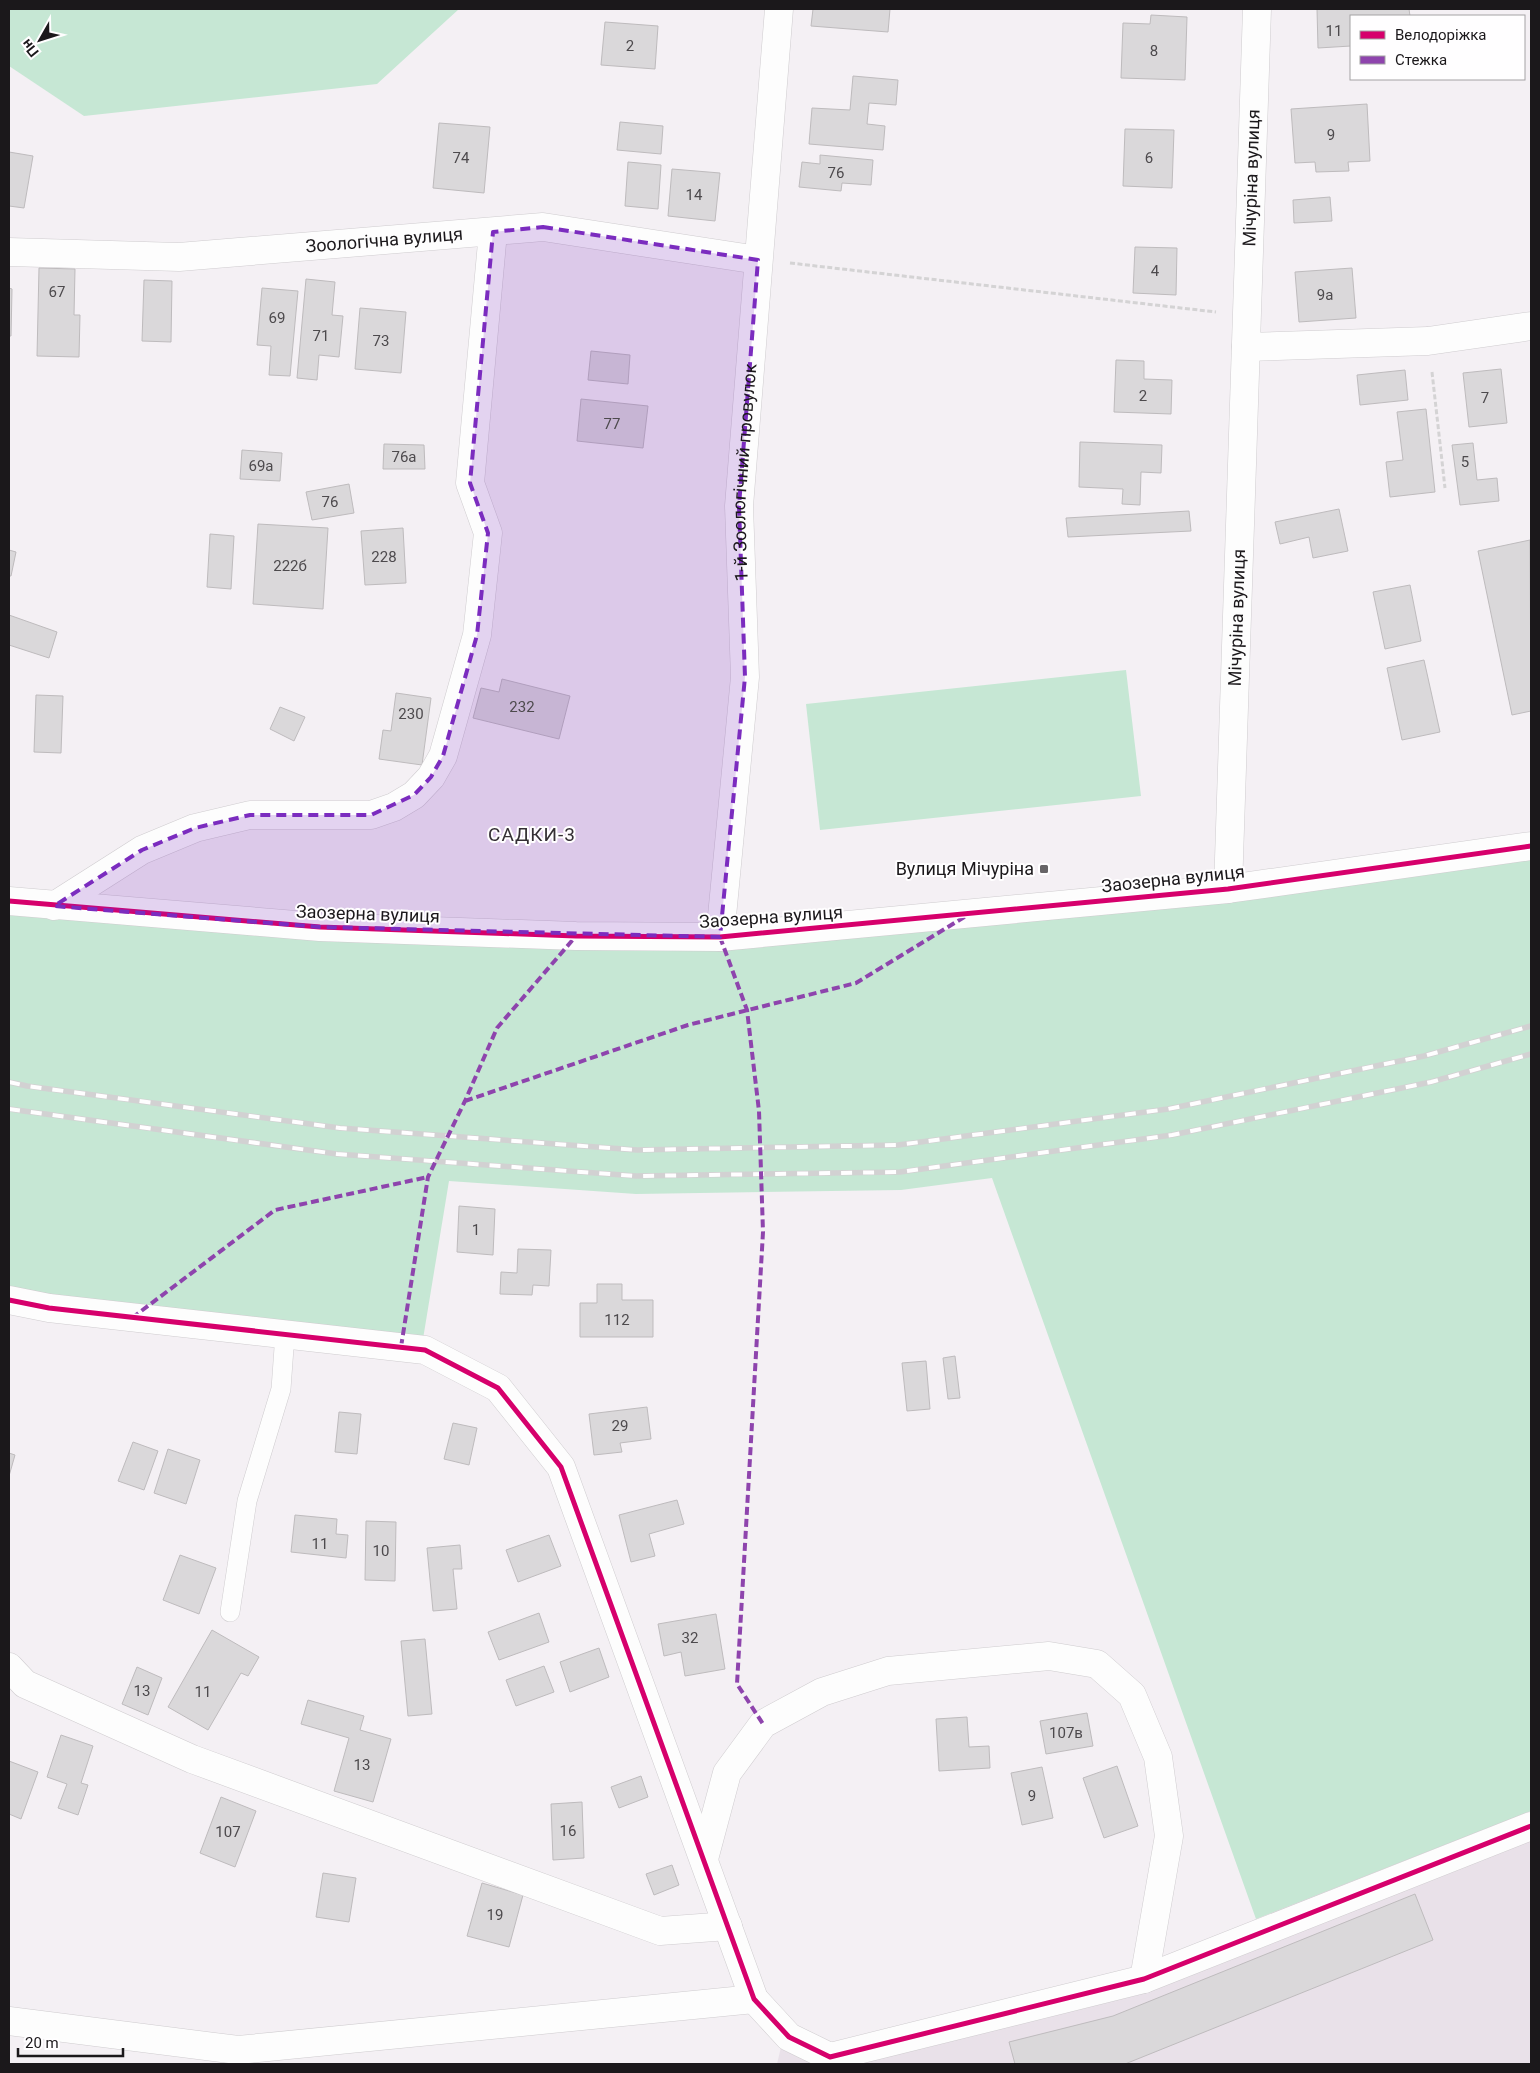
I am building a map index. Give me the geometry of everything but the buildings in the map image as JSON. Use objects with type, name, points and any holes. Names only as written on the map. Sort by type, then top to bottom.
[{"type":"street","name":"1-й Зоологічний провулок","points":[[720,937],[745,678],[739,506],[779,9]]},
{"type":"street","name":"Мічуріна вулиця","points":[[1228,889],[1257,9]]},
{"type":"street","name":"Зоологічна вулиця","points":[[9,252],[179,257],[543,227],[758,260]]},
{"type":"street","points":[[54,906],[142,850],[195,828],[250,815],[371,814],[394,807],[414,795],[432,777],[443,756],[477,635],[488,533],[470,483],[493,232]]},
{"type":"street","points":[[1246,347],[1428,341],[1531,326]]},
{"type":"street","name":"Заозерна вулиця","points":[[9,901],[320,927],[576,936],[720,937],[1228,889],[1531,846]]},
{"type":"street","points":[[9,1300],[49,1308],[425,1350],[498,1388],[561,1467],[754,1999],[789,2036],[830,2057],[1144,1979],[1531,1826]]},
{"type":"street","points":[[704,1859],[727,1773],[763,1724],[822,1692],[888,1671],[1050,1656],[1098,1664],[1132,1695],[1158,1757],[1169,1836],[1144,1979]]},
{"type":"street","points":[[9,1667],[25,1684],[192,1759],[660,1932],[728,1926]]},
{"type":"street","points":[[9,2021],[238,2050],[754,1999]]},
{"type":"lane","points":[[230,1612],[248,1501],[281,1389],[285,1334]]},
{"type":"path","points":[[758,260],[1246,316]]},
{"type":"path","points":[[1428,341],[1445,488]]},
{"type":"highlighted area","points":[[543,227],[758,260],[739,506],[745,677],[720,937],[320,927],[54,906],[142,850],[195,828],[250,815],[371,815],[414,795],[431,777],[443,756],[477,635],[488,533],[470,483],[493,232]]},
{"type":"shaded area","points":[[1531,1841],[1531,2064],[855,2064]]},
{"type":"shaded area","points":[[781,2047],[816,2064],[777,2064]]},
{"type":"green space","points":[[9,9],[459,9],[377,84],[84,116],[9,66]]},
{"type":"green space","points":[[1126,670],[1141,796],[820,830],[806,704]]},
{"type":"green space","points":[[1531,846],[1531,1811],[1256,1919],[992,1178],[901,1190],[636,1194],[449,1181],[423,1339],[9,1291],[9,901],[720,937]]},
{"type":"railway","points":[[9,1082],[340,1128],[637,1150],[898,1145],[1168,1109],[1424,1056],[1531,1026]]},
{"type":"railway","points":[[9,1109],[337,1154],[636,1176],[900,1172],[1172,1135],[1431,1082],[1531,1054]]},
{"type":"marked path","points":[[465,1101],[688,1025],[856,983],[966,916]]},
{"type":"marked path","points":[[401,1347],[428,1177],[465,1101],[497,1028],[576,936]]},
{"type":"marked path","points":[[720,937],[747,1010],[759,1111],[763,1232],[737,1684],[763,1724]]},
{"type":"marked path","points":[[132,1318],[275,1210],[428,1177]]},
{"type":"cycle path","points":[[9,901],[320,927],[576,936],[720,937],[1228,889],[1531,846]]},
{"type":"cycle path","points":[[9,1300],[49,1308],[425,1350],[498,1388],[561,1467],[754,1999],[789,2037],[830,2057],[1144,1979],[1531,1826]]},
{"type":"place","name":"Вулиця Мічуріна","points":[[1044,869]]},
{"type":"district","name":"САДКИ-3","points":[[532,834]]}]
